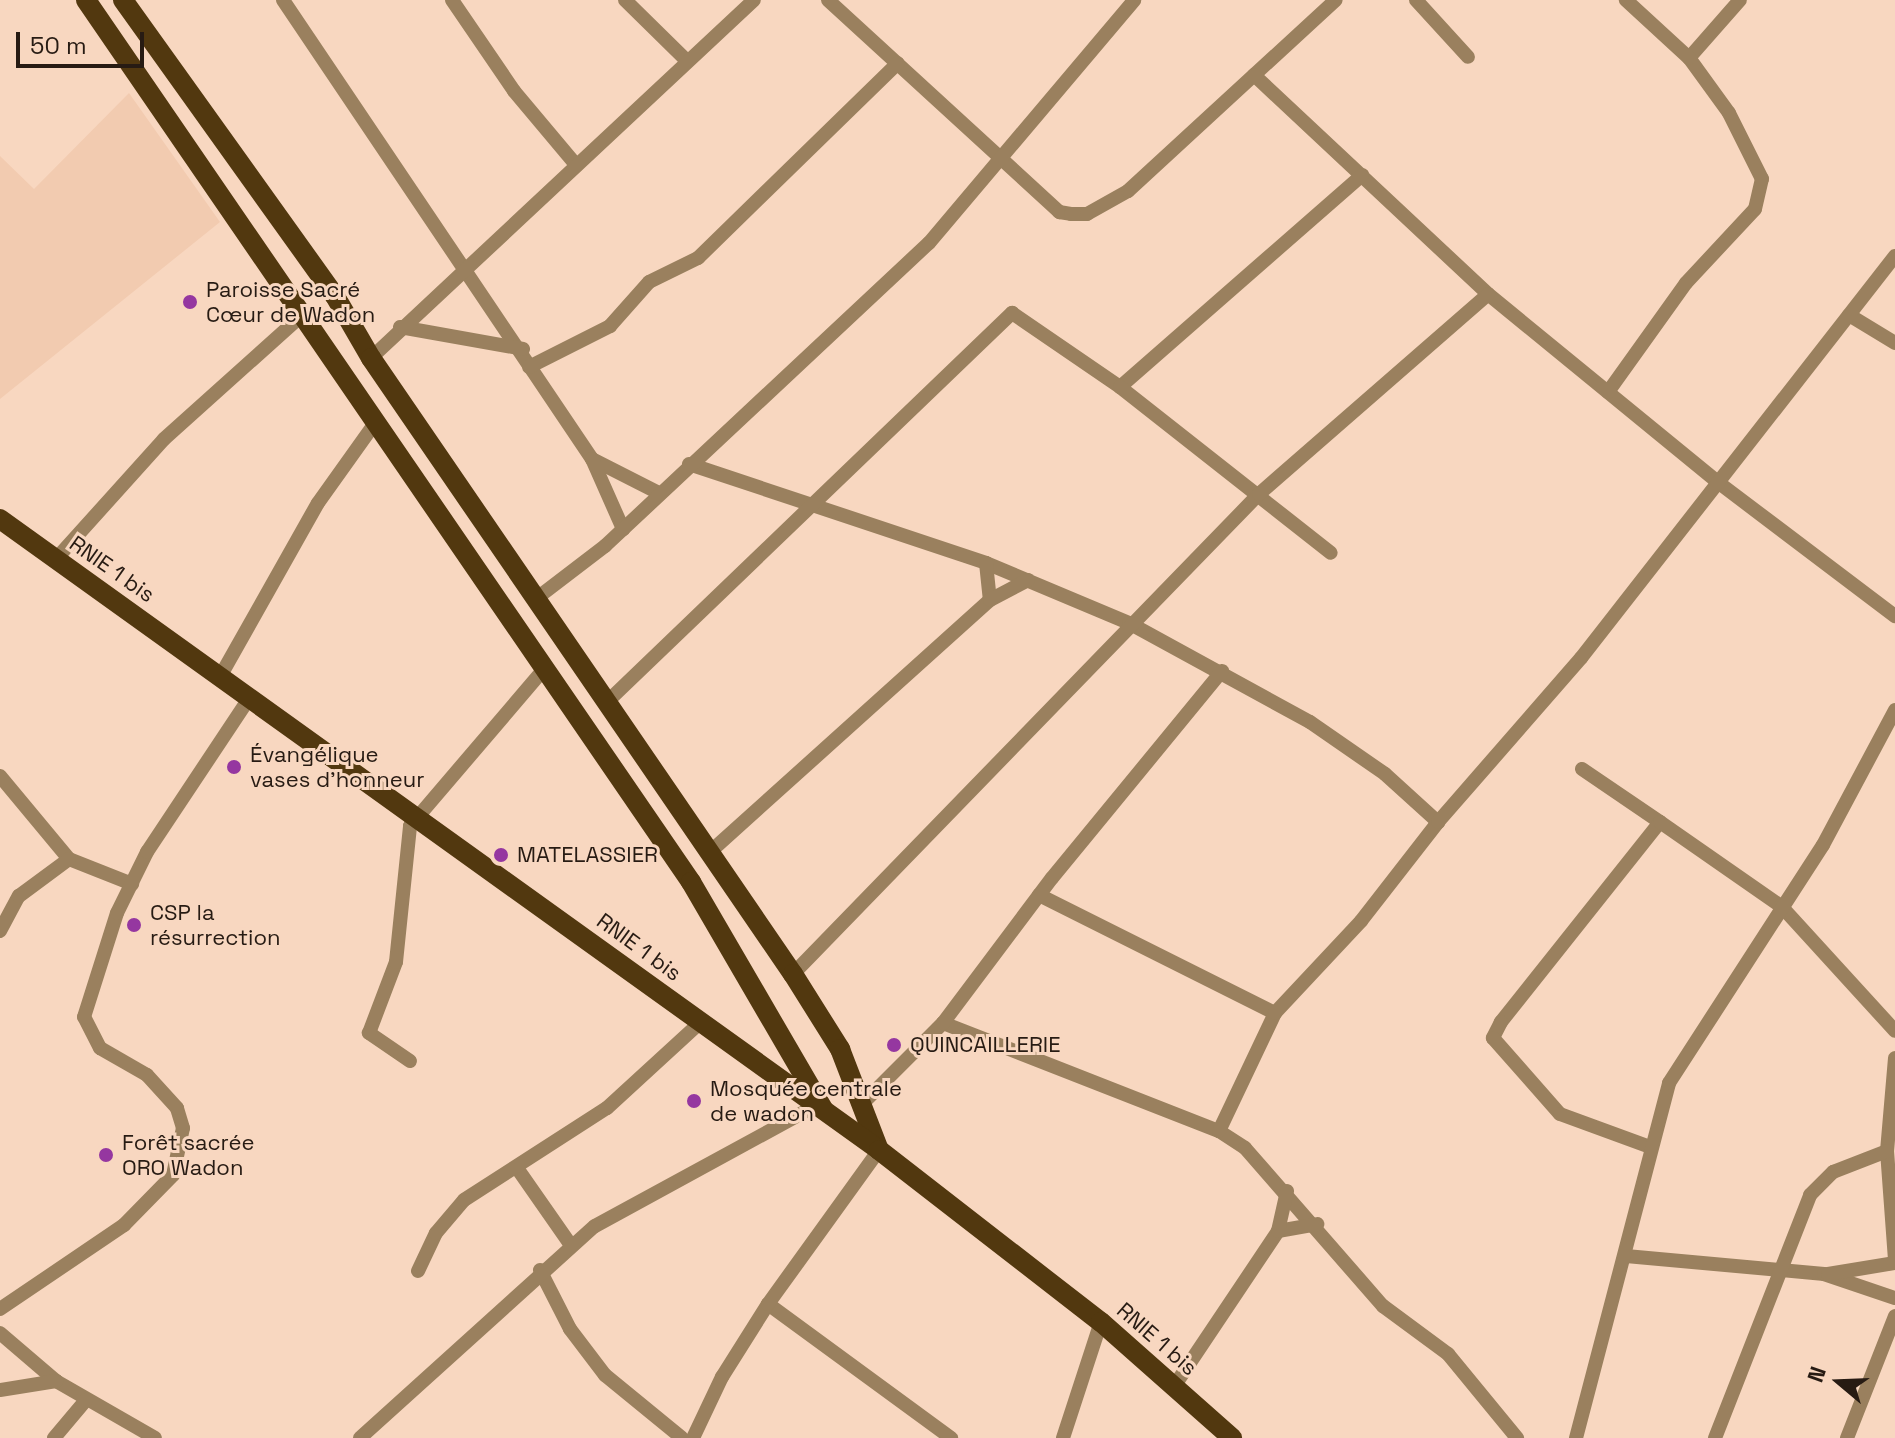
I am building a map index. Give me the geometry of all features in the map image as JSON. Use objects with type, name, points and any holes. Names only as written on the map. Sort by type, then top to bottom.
[{"type":"main road","points":[[86,0],[691,882],[820,1107]]},
{"type":"main road","points":[[126,1],[335,296],[371,358],[793,974],[840,1049],[864,1102],[879,1150]]},
{"type":"main road","name":"RNIE 1 bis","points":[[0,519],[879,1150],[1101,1322],[1232,1438]]},
{"type":"street","points":[[283,0],[464,268],[523,349],[529,367],[592,459],[623,529]]},
{"type":"street","points":[[452,0],[514,91],[576,165]]},
{"type":"street","points":[[625,0],[686,60]]},
{"type":"street","points":[[371,358],[400,327],[754,0]]},
{"type":"street","points":[[828,0],[1059,212],[1087,214],[1128,191],[1336,0]]},
{"type":"street","points":[[537,598],[623,529],[689,464],[929,243],[1134,0]]},
{"type":"street","points":[[1416,0],[1468,57]]},
{"type":"street","points":[[1608,392],[1686,283],[1755,209],[1762,179],[1743,139],[1689,58],[1626,0]]},
{"type":"street","points":[[1689,58],[1740,0]]},
{"type":"street","points":[[529,367],[610,326],[649,282],[698,258],[898,63]]},
{"type":"street","points":[[1254,75],[1488,294],[1719,483],[1895,616]]},
{"type":"street","points":[[1120,387],[1362,175]]},
{"type":"street","points":[[1219,1131],[1275,1013],[1361,921],[1438,822],[1581,658],[1895,256]]},
{"type":"street","points":[[793,974],[1129,623],[1259,494],[1488,294]]},
{"type":"street","points":[[607,702],[1012,313],[1120,387],[1331,553]]},
{"type":"street","points":[[56,559],[164,439],[302,315]]},
{"type":"street","points":[[1849,315],[1895,343]]},
{"type":"street","points":[[400,327],[523,349]]},
{"type":"street","points":[[221,675],[318,503],[375,423]]},
{"type":"street","points":[[592,459],[659,493]]},
{"type":"street","points":[[689,464],[808,507],[986,563],[1129,623],[1222,671],[1347,746],[1438,822]]},
{"type":"street","points":[[986,563],[990,600]]},
{"type":"street","points":[[710,852],[990,600],[1028,580]]},
{"type":"street","points":[[410,1061],[369,1033],[396,962],[414,816],[546,667]]},
{"type":"street","points":[[864,1102],[943,1023],[1039,895],[1222,671]]},
{"type":"street","points":[[0,1309],[124,1225],[173,1175],[183,1128],[177,1108],[147,1075],[100,1048],[84,1017],[117,913],[132,884],[250,697]]},
{"type":"street","points":[[1576,1438],[1669,1083],[1830,832],[1895,710]]},
{"type":"street","points":[[1582,769],[1781,906],[1895,1031]]},
{"type":"street","points":[[0,776],[69,859],[132,884]]},
{"type":"street","points":[[1650,1147],[1560,1114],[1493,1038],[1547,961],[1660,822]]},
{"type":"street","points":[[0,931],[19,896],[69,859]]},
{"type":"street","points":[[1039,895],[1275,1013]]},
{"type":"street","points":[[418,1271],[450,1214],[482,1187],[517,1168],[607,1108],[701,1022]]},
{"type":"street","points":[[943,1023],[1219,1131],[1245,1148],[1317,1224],[1383,1306],[1448,1354],[1517,1438]]},
{"type":"street","points":[[1824,1274],[1895,1262],[1887,1151],[1895,1058]]},
{"type":"street","points":[[360,1438],[570,1244],[653,1190],[820,1107]]},
{"type":"street","points":[[693,1438],[722,1377],[768,1304],[879,1150]]},
{"type":"street","points":[[1715,1438],[1779,1269],[1820,1183],[1833,1172],[1887,1151]]},
{"type":"street","points":[[517,1168],[570,1244]]},
{"type":"street","points":[[1175,1385],[1278,1231],[1287,1191]]},
{"type":"street","points":[[1278,1231],[1317,1224]]},
{"type":"street","points":[[1626,1256],[1824,1274],[1895,1298]]},
{"type":"street","points":[[540,1270],[564,1320],[605,1375],[682,1438]]},
{"type":"street","points":[[768,1304],[951,1438]]},
{"type":"street","points":[[1847,1438],[1895,1316]]},
{"type":"street","points":[[1063,1438],[1101,1322]]},
{"type":"street","points":[[0,1333],[56,1381],[155,1438]]},
{"type":"street","points":[[0,1390],[56,1381]]},
{"type":"street","points":[[54,1438],[86,1400]]},
{"type":"shaded area","points":[[129,93],[220,222],[0,399],[0,156],[34,189]]},
{"type":"place","name":"Paroisse Sacré Cœur de Wadon","points":[[190,302]]},
{"type":"place","name":"Évangélique vases d'honneur","points":[[234,767]]},
{"type":"place","name":"MATELASSIER","points":[[501,855]]},
{"type":"place","name":"CSP la résurrection","points":[[134,925]]},
{"type":"place","name":"QUINCAILLERIE","points":[[894,1045]]},
{"type":"place","name":"Mosquée centrale de wadon","points":[[694,1101]]},
{"type":"place","name":"Forêt sacrée ORO Wadon","points":[[106,1155]]}]
